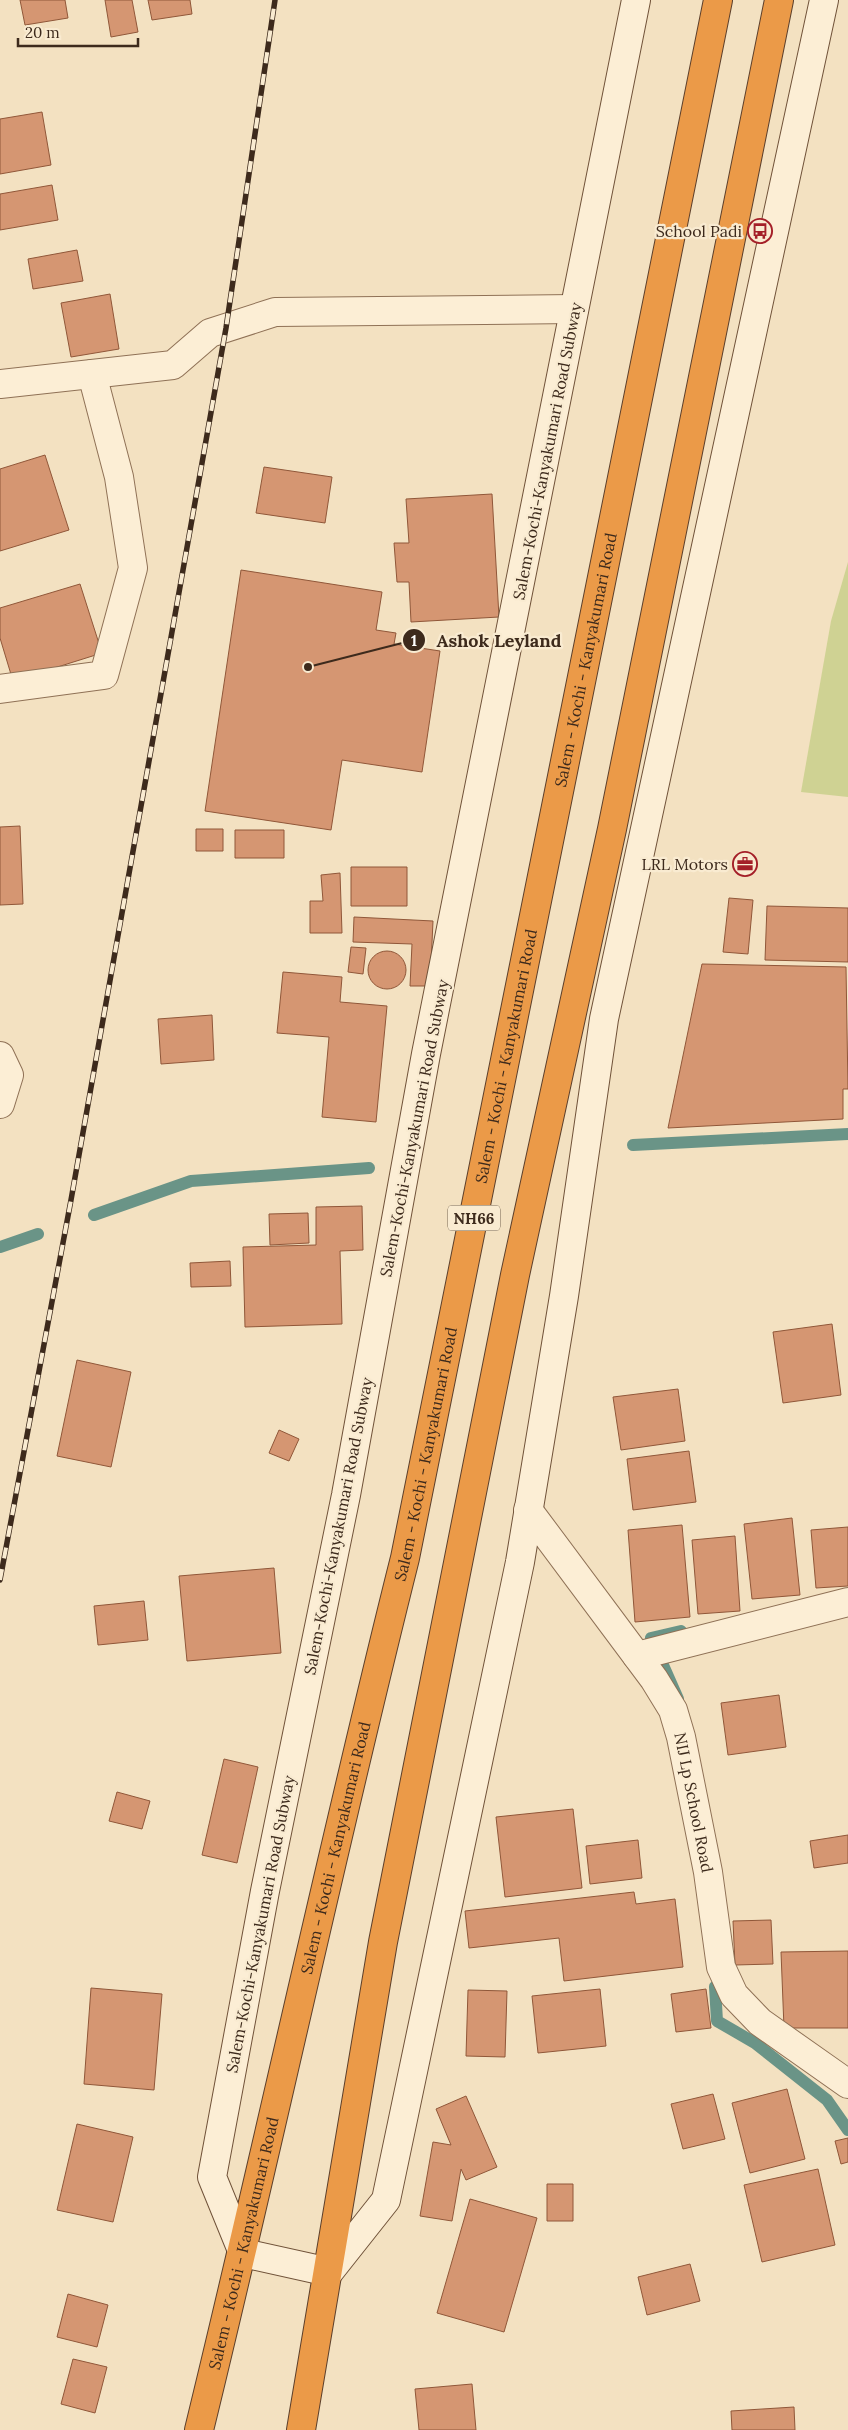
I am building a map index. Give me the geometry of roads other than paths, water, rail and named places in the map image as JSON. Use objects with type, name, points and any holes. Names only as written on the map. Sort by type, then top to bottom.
[{"type":"highway","name":"Salem - Kochi - Kanyakumari Road","points":[[200,2430],[362,1730],[405,1558],[718,0]]},
{"type":"highway","name":"NH66","points":[[301,2430],[384,1942],[514,1274],[612,829],[779,0]]},
{"type":"street","name":"Salem-Kochi-Kanyakumari Road Subway","points":[[242,2253],[212,2177],[267,1881],[346,1495],[426,1054],[636,0]]},
{"type":"street","points":[[242,2253],[329,2272],[386,2200],[484,1736],[528,1510],[564,1296],[604,1020],[824,0]]},
{"type":"street","points":[[0,384],[173,364],[210,333],[275,312],[574,309]]},
{"type":"street","points":[[0,689],[104,675],[132,568],[119,477],[92,374]]},
{"type":"street","points":[[0,1056],[9,1075],[0,1104]]},
{"type":"street","name":"NIJ Lp School Road","points":[[528,1510],[654,1679],[673,1710],[708,1872],[721,1967],[734,1995],[760,2022],[848,2084]]},
{"type":"street","points":[[637,1656],[848,1602]]},
{"type":"waterway","points":[[633,1145],[848,1134]]},
{"type":"waterway","points":[[94,1215],[191,1181],[369,1168]]},
{"type":"waterway","points":[[0,1247],[38,1234]]},
{"type":"waterway","points":[[678,1699],[651,1638],[681,1631]]},
{"type":"waterway","points":[[730,1982],[715,1987],[717,2021],[755,2043],[827,2100],[848,2130]]},
{"type":"railway","points":[[0,1580],[71,1200],[226,328],[275,0]]},
{"type":"place","name":"School Padi","points":[[760,231]]},
{"type":"place","name":"Ashok Leyland","points":[[308,667]]},
{"type":"place","name":"LRL Motors","points":[[745,864]]}]
